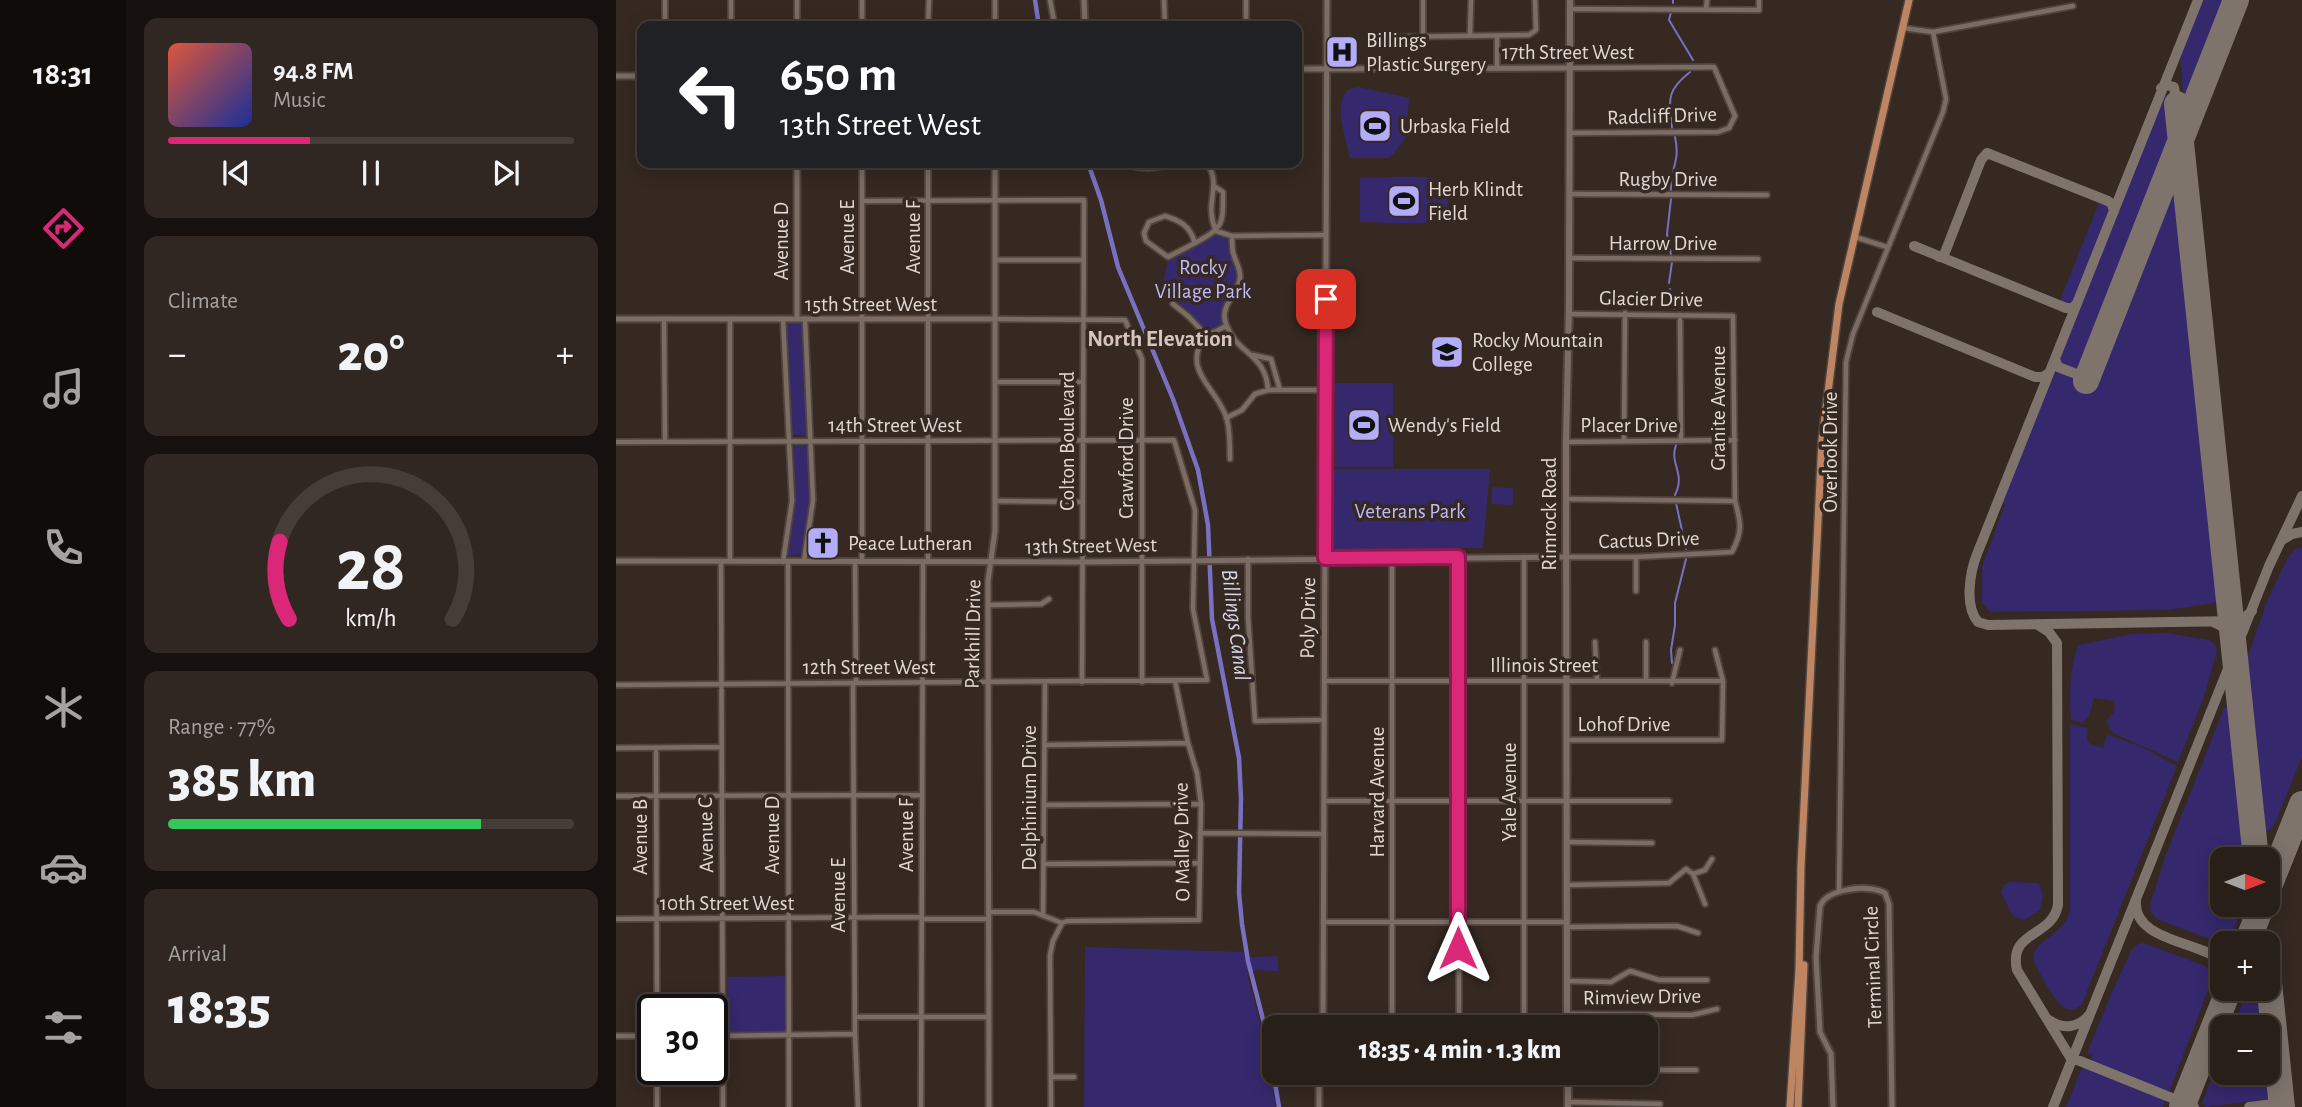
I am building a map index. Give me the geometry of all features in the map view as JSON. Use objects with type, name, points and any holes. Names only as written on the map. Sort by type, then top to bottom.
[{"type":"highway","points":[[1788,1107],[1799,969],[1800,877],[1822,440],[1839,304],[1909,0]]},
{"type":"highway","points":[[1798,1107],[1804,966],[1800,877]]},
{"type":"main road","name":"Rimrock Road","points":[[1567,1014],[1566,442],[1570,0]]},
{"type":"main road","points":[[1567,1085],[1568,1105]]},
{"type":"street","points":[[664,21],[665,0]]},
{"type":"street","points":[[731,0],[731,21]]},
{"type":"street","points":[[797,0],[797,21]]},
{"type":"street","points":[[862,0],[862,21]]},
{"type":"street","points":[[929,0],[929,21]]},
{"type":"street","points":[[995,0],[995,21]]},
{"type":"street","points":[[1050,0],[1054,21]]},
{"type":"street","points":[[1084,0],[1084,21]]},
{"type":"street","points":[[1164,0],[1165,21]]},
{"type":"street","points":[[1246,0],[1247,21]]},
{"type":"street","name":"Poly Drive","points":[[1323,1015],[1327,0]]},
{"type":"street","points":[[1423,0],[1423,36]]},
{"type":"street","points":[[1470,35],[1471,0]]},
{"type":"street","points":[[1396,37],[1529,35],[1536,30],[1535,0]]},
{"type":"street","points":[[1644,0],[1644,9]]},
{"type":"street","points":[[1706,9],[1707,0]]},
{"type":"street","points":[[1570,9],[1759,10],[1759,0]]},
{"type":"street","points":[[1902,28],[1933,33],[2073,6]]},
{"type":"street","name":"Overlook Drive","points":[[1839,891],[1846,362],[1853,334],[1886,247],[1943,113],[1946,99],[1933,33]]},
{"type":"street","points":[[1497,36],[1497,69]]},
{"type":"street","name":"17th Street West","points":[[1302,69],[1714,67]]},
{"type":"street","name":"Radcliff Drive","points":[[1569,133],[1725,131],[1731,126],[1735,116],[1714,67]]},
{"type":"street","points":[[616,76],[637,76]]},
{"type":"street","name":"Avenue D","points":[[797,168],[797,319]]},
{"type":"street","name":"Avenue E","points":[[858,1107],[855,1034],[854,683],[862,441],[862,168]]},
{"type":"street","name":"Avenue F","points":[[921,1107],[922,682],[928,441],[928,168]]},
{"type":"street","name":"Parkhill Drive","points":[[989,1107],[988,605],[995,531],[995,168]]},
{"type":"street","points":[[1210,168],[1214,186],[1210,198],[1210,217],[1216,231],[1232,236],[1326,235]]},
{"type":"street","points":[[1195,243],[1193,234],[1183,222],[1165,216],[1149,222],[1144,233],[1146,241],[1168,257],[1195,243],[1216,231],[1222,225],[1223,192],[1214,186]]},
{"type":"street","name":"Rugby Drive","points":[[1569,194],[1766,195]]},
{"type":"street","points":[[862,201],[995,200]]},
{"type":"street","name":"Colton Boulevard","points":[[995,200],[1084,200],[1082,682]]},
{"type":"street","points":[[1232,236],[1233,255],[1240,274],[1239,283],[1225,309],[1226,326],[1240,347],[1263,368],[1268,390]]},
{"type":"street","points":[[1854,237],[1886,247]]},
{"type":"street","name":"Harrow Drive","points":[[1569,258],[1758,259]]},
{"type":"street","points":[[995,260],[1083,260]]},
{"type":"street","points":[[1173,304],[1205,334]]},
{"type":"street","points":[[1624,441],[1625,313]]},
{"type":"street","name":"Glacier Drive","points":[[1569,314],[1733,316]]},
{"type":"street","points":[[1679,315],[1681,441]]},
{"type":"street","name":"Granite Avenue","points":[[1732,552],[1741,536],[1735,501],[1733,316]]},
{"type":"street","name":"15th Street West","points":[[616,319],[1125,320]]},
{"type":"street","points":[[664,319],[665,442]]},
{"type":"street","points":[[730,319],[730,562]]},
{"type":"street","name":"Avenue D","points":[[783,319],[792,501],[785,562],[788,683],[789,1107]]},
{"type":"street","points":[[804,320],[813,510],[804,562]]},
{"type":"street","name":"Crawford Drive","points":[[1125,320],[1142,359],[1142,682]]},
{"type":"street","points":[[1226,326],[1205,334],[1198,345],[1195,362],[1226,418],[1230,437],[1230,459]]},
{"type":"street","points":[[1246,352],[1271,359],[1280,390]]},
{"type":"street","points":[[995,382],[1083,382]]},
{"type":"street","points":[[1226,418],[1242,410],[1255,394],[1268,390],[1325,390]]},
{"type":"street","name":"Placer Drive","points":[[1566,442],[1735,439]]},
{"type":"street","name":"14th Street West","points":[[616,442],[1174,440],[1195,510],[1194,560]]},
{"type":"street","points":[[1566,499],[1735,501]]},
{"type":"street","points":[[995,502],[1083,502]]},
{"type":"street","name":"Cactus Drive","points":[[1567,557],[1732,552]]},
{"type":"street","name":"Harvard Avenue","points":[[1392,557],[1392,1015]]},
{"type":"street","points":[[1458,557],[1459,1015]]},
{"type":"street","name":"Yale Avenue","points":[[1524,557],[1524,1015]]},
{"type":"street","name":"13th Street West","points":[[616,561],[1083,562],[1567,557]]},
{"type":"street","points":[[1636,557],[1636,591]]},
{"type":"street","points":[[1248,559],[1248,617],[1255,721],[1323,720]]},
{"type":"street","name":"12th Street West","points":[[616,685],[1207,680],[1193,610],[1194,560]]},
{"type":"street","name":"Avenue C","points":[[721,562],[723,994]]},
{"type":"street","points":[[988,605],[1041,604],[1049,599]]},
{"type":"street","points":[[1595,642],[1597,681]]},
{"type":"street","points":[[1646,642],[1646,681]]},
{"type":"street","points":[[1672,683],[1680,650]]},
{"type":"street","points":[[1715,650],[1723,681]]},
{"type":"street","name":"O Malley Drive","points":[[1062,923],[1199,920],[1201,804],[1197,773],[1175,681]]},
{"type":"street","name":"Illinois Street","points":[[1323,681],[1723,681]]},
{"type":"street","name":"Lohof Drive","points":[[1567,740],[1722,740],[1723,681]]},
{"type":"street","name":"Delphinium Drive","points":[[1043,915],[1045,682]]},
{"type":"street","points":[[1045,745],[1188,743]]},
{"type":"street","points":[[616,748],[721,747]]},
{"type":"street","name":"Avenue B","points":[[656,748],[657,994]]},
{"type":"street","points":[[616,796],[922,795]]},
{"type":"street","points":[[1323,802],[1669,801]]},
{"type":"street","points":[[1044,805],[1201,804]]},
{"type":"street","points":[[1200,834],[1322,834]]},
{"type":"street","points":[[1567,842],[1652,843]]},
{"type":"street","points":[[1693,874],[1705,870],[1712,859]]},
{"type":"street","points":[[1045,864],[1199,863]]},
{"type":"street","points":[[1567,885],[1669,883],[1686,869],[1693,874],[1704,904]]},
{"type":"street","name":"Terminal Circle","points":[[1833,1107],[1831,1054],[1820,1032],[1816,957],[1820,906],[1826,896],[1839,891],[1878,890],[1885,893],[1888,899],[1892,1107]]},
{"type":"street","name":"10th Street West","points":[[616,919],[922,918],[1034,912],[1062,923]]},
{"type":"street","points":[[1324,922],[1524,922],[1677,926],[1698,933]]},
{"type":"street","points":[[1051,1107],[1050,954],[1062,923]]},
{"type":"street","points":[[1567,981],[1611,982],[1630,971],[1659,980],[1707,979]]},
{"type":"street","name":"Rimview Drive","points":[[1567,1014],[1692,1015],[1717,1009]]},
{"type":"street","points":[[855,1017],[989,1017]]},
{"type":"street","points":[[728,1036],[855,1034]]},
{"type":"street","points":[[616,1036],[637,1036]]},
{"type":"street","points":[[1658,1070],[1696,1070]]},
{"type":"street","points":[[1051,1077],[1074,1077]]},
{"type":"street","points":[[657,1085],[657,1107]]},
{"type":"street","name":"Avenue C","points":[[723,1085],[723,1107]]},
{"type":"street","points":[[1319,1085],[1319,1107]]},
{"type":"street","points":[[1568,1105],[1660,1104]]},
{"type":"green space","points":[[2201,0],[2229,0],[2189,102],[2184,102],[2180,54]]},
{"type":"green space","name":"Urbaska Field","points":[[1359,87],[1409,98],[1406,138],[1390,158],[1350,158],[1341,103],[1349,89]]},
{"type":"green space","points":[[2167,95],[2173,134],[2171,146],[2082,370],[2074,370],[2060,361],[2061,353],[2163,97]]},
{"type":"green space","name":"Herb Klindt Field","points":[[1360,178],[1432,178],[1445,185],[1448,192],[1447,207],[1438,219],[1431,222],[1360,222]]},
{"type":"green space","points":[[2179,184],[2221,593],[2217,594],[2214,603],[2168,610],[1990,612],[1982,603],[1982,566],[2005,505],[2002,501],[2052,378],[2055,372],[2065,373],[2092,383],[2171,185]]},
{"type":"green space","points":[[2102,201],[2108,204],[2109,211],[2074,301],[2064,304],[2061,298]]},
{"type":"green space","name":"Rocky Village Park","points":[[1214,234],[1230,239],[1238,278],[1223,309],[1224,323],[1217,329],[1210,330],[1205,329],[1176,303],[1178,299],[1175,294],[1162,290],[1168,259]]},
{"type":"green space","points":[[789,323],[803,325],[806,436],[791,434],[786,326]]},
{"type":"green space","name":"Wendy's Field","points":[[1335,383],[1393,383],[1393,467],[1335,467]]},
{"type":"green space","points":[[794,445],[807,446],[811,505],[803,554],[789,556],[787,554],[795,505]]},
{"type":"green space","name":"Veterans Park","points":[[1331,469],[1490,469],[1483,548],[1442,548],[1439,552],[1333,553],[1330,550]]},
{"type":"green space","points":[[1492,487],[1513,488],[1513,505],[1491,504]]},
{"type":"green space","points":[[2302,547],[2302,757],[2276,821],[2270,830],[2263,833],[2260,829],[2244,667],[2268,599],[2288,557],[2294,550]]},
{"type":"green space","points":[[2167,633],[2209,640],[2215,644],[2217,650],[2205,694],[2178,762],[2113,733],[2106,721],[2114,712],[2115,701],[2094,698],[2089,716],[2082,723],[2071,720],[2072,670],[2079,645],[2132,634]]},
{"type":"green space","points":[[2230,704],[2233,707],[2249,847],[2210,847],[2210,917],[2239,917],[2232,931],[2210,931],[2210,939],[2157,919],[2150,911],[2165,857],[2224,708]]},
{"type":"green space","points":[[2070,724],[2088,728],[2087,740],[2090,744],[2103,748],[2107,734],[2139,746],[2177,766],[2082,1004],[2071,1010],[2063,1007],[2053,995],[2033,958],[2039,946],[2061,927],[2070,911]]},
{"type":"green space","points":[[2010,882],[2039,883],[2043,895],[2040,910],[2024,920],[2013,916],[2001,893],[2004,885]]},
{"type":"green space","points":[[2144,943],[2210,970],[2210,985],[2167,1092],[2090,1062],[2093,1055],[2087,1053],[2132,949]]},
{"type":"green space","points":[[1085,947],[1242,952],[1252,957],[1277,956],[1279,971],[1257,970],[1247,974],[1262,1029],[1262,1085],[1273,1085],[1276,1107],[1084,1107]]},
{"type":"green space","points":[[785,976],[786,1031],[728,1032],[727,977]]},
{"type":"green space","points":[[2243,1001],[2264,1001],[2266,1015],[2238,1015]]},
{"type":"green space","points":[[2085,1068],[2163,1098],[2163,1107],[2066,1107],[2081,1070]]},
{"type":"green space","points":[[2210,1083],[2210,1085],[2273,1085],[2271,1099],[2206,1107],[2202,1103]]},
{"type":"waterway","name":"Billings Canal","points":[[1035,0],[1038,21]]},
{"type":"waterway","points":[[1671,12],[1669,20],[1693,60]]},
{"type":"waterway","points":[[1672,128],[1671,96],[1673,90],[1690,72]]},
{"type":"waterway","points":[[1671,193],[1677,153],[1675,137]]},
{"type":"waterway","name":"Billings Canal","points":[[1090,168],[1118,267],[1173,399],[1198,470],[1208,525],[1212,619],[1239,758],[1239,893],[1242,924],[1248,961],[1267,1035],[1279,1107]]},
{"type":"waterway","points":[[1671,199],[1667,234],[1671,255]]},
{"type":"waterway","points":[[1669,283],[1672,262]]},
{"type":"waterway","points":[[1670,289],[1674,309]]},
{"type":"waterway","points":[[1675,495],[1679,481],[1674,458],[1676,445]]},
{"type":"waterway","points":[[1676,503],[1686,549]]},
{"type":"waterway","points":[[1672,663],[1675,603],[1686,559]]},
{"type":"taxiway","points":[[2198,0],[1977,554],[1972,570],[1970,598],[1978,622],[1988,625],[2236,621],[2252,611]]},
{"type":"taxiway","points":[[2161,88],[2167,85],[2174,87],[2177,104]]},
{"type":"taxiway","points":[[1939,257],[1944,255],[1981,160],[1987,153],[2108,201],[2114,211]]},
{"type":"taxiway","points":[[1914,246],[2066,308],[2077,304]]},
{"type":"taxiway","points":[[1877,312],[2035,377],[2043,377],[2049,373]]},
{"type":"taxiway","points":[[2055,359],[2058,367],[2087,378]]},
{"type":"taxiway","points":[[2053,1107],[2269,566],[2302,496]]},
{"type":"taxiway","points":[[2282,540],[2302,532]]},
{"type":"taxiway","points":[[2213,622],[2229,633],[2234,652]]},
{"type":"taxiway","points":[[2038,625],[2049,632],[2057,643],[2058,905],[2048,923],[2019,948],[2016,957],[2017,970],[2070,1057],[2194,1107]]},
{"type":"taxiway","points":[[2227,673],[2233,670],[2238,675]]},
{"type":"taxiway","points":[[2136,901],[2138,914],[2145,924],[2156,932],[2210,953]]},
{"type":"taxiway","points":[[2049,1020],[2071,1026],[2090,1014]]},
{"type":"taxiway","points":[[2249,1107],[2282,1103]]},
{"type":"runway","points":[[2086,381],[2236,0]]},
{"type":"runway","points":[[2177,104],[2255,847]]},
{"type":"runway","points":[[2280,859],[2302,804]]},
{"type":"runway","points":[[2252,931],[2257,917]]},
{"type":"runway","points":[[2182,1107],[2224,1001]]},
{"type":"runway","points":[[2271,1001],[2282,1107]]},
{"type":"place","name":"Billings Plastic Surgery","points":[[1342,52]]},
{"type":"place","name":"Urbaska Field","points":[[1375,126]]},
{"type":"place","name":"Herb Klindt Field","points":[[1404,201]]},
{"type":"place","name":"Rocky Mountain College","points":[[1447,352]]},
{"type":"place","name":"Wendy's Field","points":[[1364,425]]},
{"type":"place","name":"Peace Lutheran","points":[[823,543]]},
{"type":"district","name":"North Elevation","points":[[1160,339]]},
{"type":"route","points":[[1326,299],[1325,558],[1458,557],[1458,948]]}]
